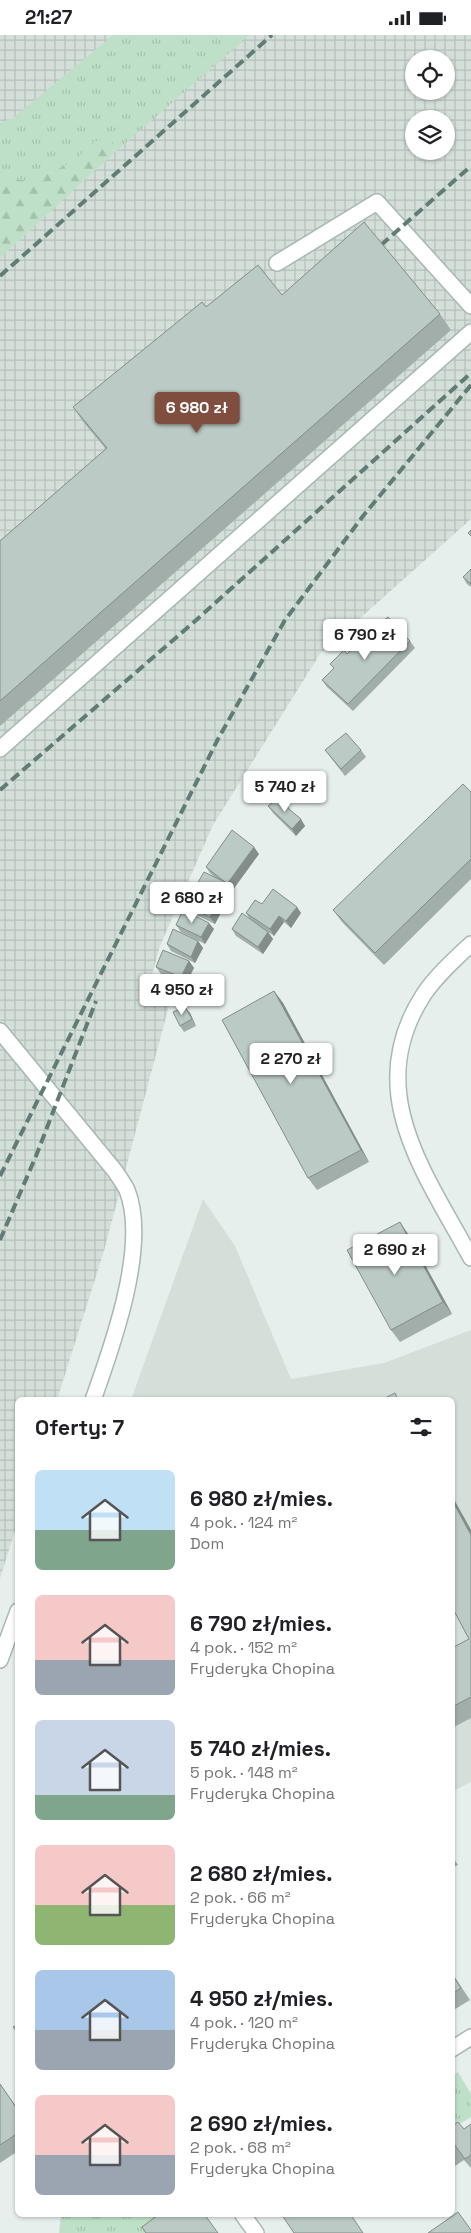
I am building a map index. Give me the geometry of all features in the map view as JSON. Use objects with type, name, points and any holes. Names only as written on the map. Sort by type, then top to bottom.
[{"type":"street","points":[[277,263],[377,202],[471,305]]},
{"type":"street","points":[[0,749],[471,332]]},
{"type":"street","points":[[471,944],[451,963],[425,994],[406,1028],[399,1060],[398,1095],[403,1123],[414,1153],[471,1258]]},
{"type":"street","points":[[0,1031],[115,1171],[126,1189],[130,1203],[132,1262],[126,1296],[94,1397]]},
{"type":"street","points":[[0,1660],[15,1619]]},
{"type":"street","points":[[455,2047],[471,2037]]},
{"type":"street","points":[[244,2217],[256,2233]]},
{"type":"shaded area","points":[[0,35],[471,35],[471,519],[320,654],[213,825],[160,946],[152,975],[169,988],[171,998],[104,1251],[58,1397],[15,1397],[15,1530],[0,1579]]},
{"type":"shaded area","points":[[203,1199],[235,1246],[291,1379],[384,1363],[471,1330],[471,1782],[455,1790],[455,1397],[132,1397]]},
{"type":"green space","points":[[113,35],[250,35],[113,154],[113,139],[93,142],[75,161],[33,180],[0,180],[0,123],[13,118]]},
{"type":"green space","points":[[113,138],[113,154],[0,258],[0,180],[33,180],[75,161],[93,142]]},
{"type":"green space","points":[[458,2072],[471,2094],[471,2117],[455,2127],[455,2074]]},
{"type":"green space","points":[[61,2217],[168,2217],[158,2233],[59,2233]]},
{"type":"building","points":[[364,222],[440,314],[0,701],[0,541],[107,448],[73,407],[202,302],[206,307],[258,265],[282,295]]},
{"type":"building","points":[[471,569],[471,584],[463,577]]},
{"type":"building","points":[[388,617],[410,641],[348,704],[322,680],[334,668],[330,664],[344,650],[347,654],[360,641],[365,646],[378,632],[374,628]]},
{"type":"building","points":[[346,733],[361,750],[341,769],[325,750]]},
{"type":"building","points":[[463,784],[471,792],[471,859],[375,953],[333,910]]},
{"type":"building","points":[[280,797],[290,810],[301,819],[292,829],[268,806]]},
{"type":"building","points":[[232,830],[254,847],[227,884],[210,917],[185,905],[204,872],[225,882],[206,867]]},
{"type":"building","points":[[273,889],[297,907],[286,921],[279,916],[270,929],[246,913],[255,900],[262,904]]},
{"type":"building","points":[[183,910],[209,923],[201,937],[176,925]]},
{"type":"building","points":[[242,913],[268,932],[258,947],[232,929]]},
{"type":"building","points":[[173,929],[198,941],[191,957],[167,944]]},
{"type":"building","points":[[163,950],[189,961],[181,977],[156,967]]},
{"type":"building","points":[[274,991],[361,1150],[308,1178],[222,1020]]},
{"type":"building","points":[[185,1007],[192,1019],[180,1026],[173,1012]]},
{"type":"building","points":[[400,1222],[443,1302],[391,1330],[347,1250]]},
{"type":"building","points":[[395,1393],[397,1397],[387,1397]]},
{"type":"building","points":[[455,1506],[471,1535],[471,1697],[455,1705],[455,1646],[469,1639],[455,1613]]},
{"type":"building","points":[[455,1979],[461,1988],[455,1992]]},
{"type":"building","points":[[0,2084],[15,2106],[15,2135],[0,2145]]},
{"type":"building","points":[[458,2122],[464,2129],[471,2124],[471,2155],[465,2159],[455,2145],[455,2124]]},
{"type":"building","points":[[458,2212],[471,2230],[471,2233],[428,2233],[451,2217],[455,2217]]},
{"type":"building","points":[[155,2217],[206,2217],[218,2233],[146,2233],[142,2227]]},
{"type":"building","points":[[283,2217],[352,2217],[363,2233],[294,2233]]},
{"type":"railway","points":[[0,276],[272,35]]},
{"type":"railway","points":[[381,245],[471,166]]},
{"type":"railway","points":[[0,790],[194,622],[471,373]]},
{"type":"railway","points":[[0,1176],[218,739],[285,620],[363,516],[471,385]]},
{"type":"railway","points":[[0,1240],[36,1156],[96,1001]]}]
